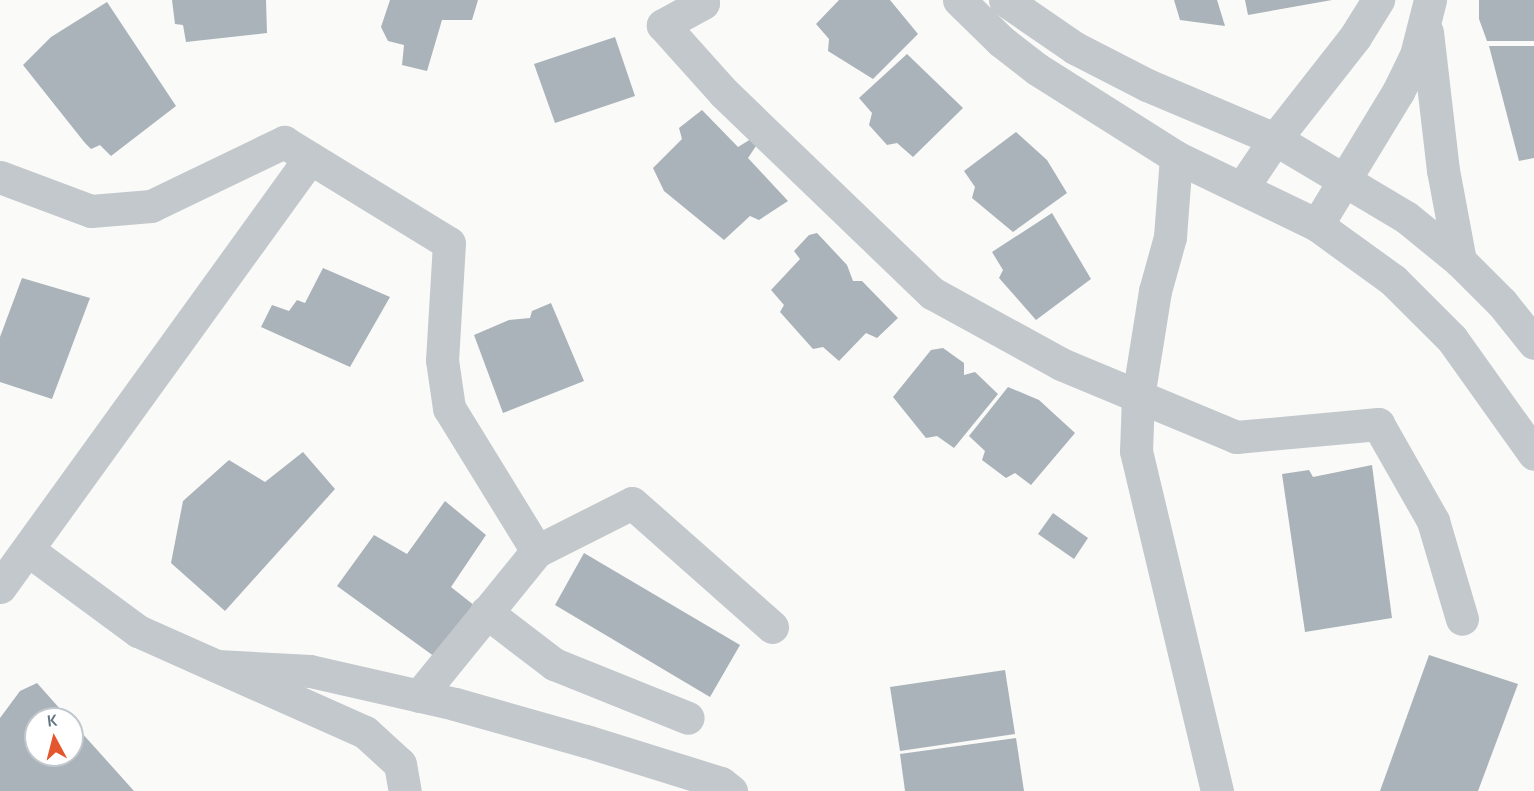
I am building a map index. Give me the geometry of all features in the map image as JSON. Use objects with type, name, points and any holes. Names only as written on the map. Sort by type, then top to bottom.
[{"type":"street","points":[[702,0],[703,3],[663,25],[724,93],[932,293],[1061,364],[1236,437],[1378,424],[1433,521],[1462,619]]},
{"type":"street","points":[[959,0],[1001,41],[1037,69],[1176,157],[1317,225],[1393,280],[1452,339],[1533,450]]},
{"type":"street","points":[[1005,0],[1075,48],[1147,85],[1275,139],[1406,217],[1460,261],[1502,303],[1534,343]]},
{"type":"street","points":[[1242,188],[1275,139],[1336,62],[1378,0]]},
{"type":"street","points":[[1317,225],[1343,178],[1398,92],[1428,11]]},
{"type":"street","points":[[1428,11],[1442,159],[1460,261]]},
{"type":"street","points":[[0,177],[91,212],[151,206],[284,142],[450,243],[442,360],[449,408],[537,551]]},
{"type":"street","points":[[1176,157],[1170,237],[1155,291],[1138,397],[1136,451],[1217,791]]},
{"type":"street","points":[[0,587],[310,158]]},
{"type":"street","points":[[419,696],[537,551],[632,503],[772,627]]},
{"type":"street","points":[[28,550],[138,631],[365,732],[400,764],[405,791]]},
{"type":"street","points":[[486,612],[554,664],[688,718]]},
{"type":"street","points":[[217,666],[310,671],[419,696],[586,741],[721,783],[731,791]]},
{"type":"building","points":[[172,0],[266,0],[267,33],[186,42],[183,25],[175,24]]},
{"type":"building","points":[[390,0],[478,0],[472,20],[442,20],[427,71],[402,65],[404,45],[388,41],[381,27]]},
{"type":"building","points":[[839,0],[890,0],[918,34],[873,79],[828,51],[829,39],[816,24]]},
{"type":"building","points":[[1174,0],[1217,0],[1225,26],[1180,20]]},
{"type":"building","points":[[1245,0],[1332,0],[1248,15]]},
{"type":"building","points":[[1479,0],[1534,0],[1534,41],[1487,41],[1479,19]]},
{"type":"building","points":[[107,2],[176,106],[111,156],[100,145],[91,149],[85,143],[23,65],[51,37]]},
{"type":"building","points":[[615,37],[635,96],[555,123],[534,64]]},
{"type":"building","points":[[1489,46],[1534,46],[1534,158],[1519,161]]},
{"type":"building","points":[[907,54],[963,108],[913,157],[897,143],[887,145],[869,125],[872,113],[859,98]]},
{"type":"building","points":[[702,110],[738,147],[751,139],[756,146],[748,158],[788,201],[759,220],[750,216],[724,240],[664,191],[653,168],[682,139],[679,128]]},
{"type":"building","points":[[1016,132],[1047,160],[1067,193],[1013,232],[972,198],[975,187],[964,171]]},
{"type":"building","points":[[1052,213],[1091,279],[1036,320],[999,278],[1003,270],[992,252]]},
{"type":"building","points":[[817,233],[847,265],[853,281],[862,281],[898,318],[877,338],[866,333],[839,361],[823,347],[813,349],[780,312],[784,305],[771,290],[800,259],[794,251],[809,235]]},
{"type":"building","points":[[323,268],[390,297],[350,367],[261,327],[272,305],[289,311],[297,300],[305,303]]},
{"type":"building","points":[[22,278],[90,298],[52,399],[0,382],[0,337]]},
{"type":"building","points":[[551,303],[584,381],[503,413],[474,335],[509,320],[530,318],[532,311]]},
{"type":"building","points":[[943,348],[964,363],[964,375],[975,372],[998,394],[954,448],[937,436],[926,438],[893,397],[931,350]]},
{"type":"building","points":[[1008,387],[1039,400],[1075,433],[1031,485],[1015,473],[1006,478],[982,460],[985,451],[969,436]]},
{"type":"building","points":[[303,452],[335,489],[225,611],[171,563],[183,501],[229,460],[265,482]]},
{"type":"building","points":[[1372,465],[1392,618],[1305,632],[1282,474],[1309,470],[1313,477]]},
{"type":"building","points":[[445,501],[486,535],[451,587],[480,610],[442,662],[337,586],[374,535],[407,554]]},
{"type":"building","points":[[1053,513],[1088,538],[1074,559],[1038,534]]},
{"type":"building","points":[[584,553],[740,645],[710,697],[555,605]]},
{"type":"building","points":[[1429,655],[1518,684],[1478,791],[1380,791]]},
{"type":"building","points":[[1005,670],[1015,734],[900,751],[890,687]]},
{"type":"building","points":[[37,683],[58,707],[24,707],[24,767],[84,767],[84,735],[134,791],[0,791],[0,718],[20,691]]},
{"type":"building","points":[[1016,738],[1024,791],[905,791],[900,754]]}]
